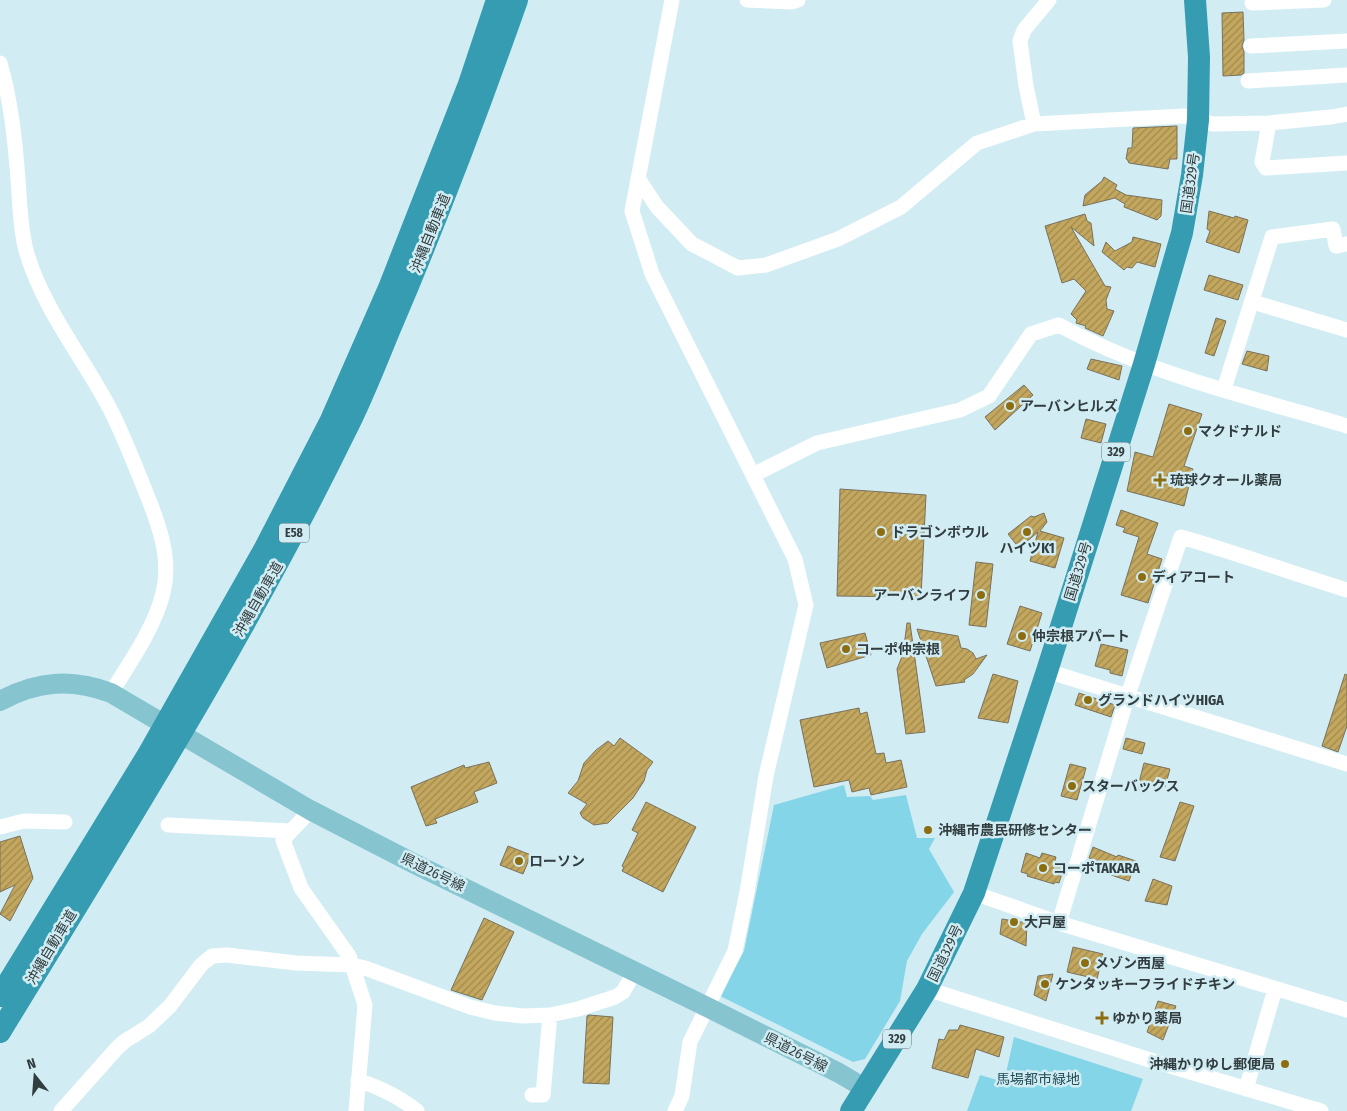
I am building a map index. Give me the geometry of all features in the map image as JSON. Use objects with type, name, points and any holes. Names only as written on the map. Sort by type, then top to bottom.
[{"type":"highway","name":"沖縄自動車道","points":[[0,996],[149,753],[264,550],[331,420],[390,288],[469,84],[496,0]]},
{"type":"highway","name":"沖縄自動車道","points":[[0,1032],[161,767],[282,556],[347,430],[408,288],[477,114],[518,0]]},
{"type":"highway","points":[[477,114],[499,85],[531,0]]},
{"type":"highway","name":"国道329号","points":[[851,1111],[927,989],[974,892],[1047,671],[1144,364],[1182,233],[1192,175],[1198,120],[1199,58],[1196,0]]},
{"type":"main road","name":"県道26号線","points":[[0,701],[26,689],[54,683],[86,686],[110,693],[310,810],[413,863],[839,1073],[866,1089]]},
{"type":"street","points":[[672,0],[632,211],[652,274],[795,559],[806,605],[766,776],[747,892],[734,951],[690,1042],[682,1096],[675,1111]]},
{"type":"street","points":[[748,0],[791,2],[798,0]]},
{"type":"street","points":[[1034,124],[1026,86],[1020,41],[1024,30],[1049,0]]},
{"type":"street","points":[[1252,3],[1324,0]]},
{"type":"street","points":[[1251,46],[1347,41]]},
{"type":"street","points":[[0,64],[13,123],[22,230],[26,252],[34,274],[55,317],[110,408],[153,508],[164,548],[166,568],[164,591],[158,608],[138,648],[110,693]]},
{"type":"street","points":[[1248,81],[1325,78],[1347,75]]},
{"type":"street","points":[[638,178],[657,207],[692,244],[738,268],[766,265],[838,239],[901,206],[977,142],[1034,124],[1184,116],[1213,124],[1269,124],[1347,114]]},
{"type":"street","points":[[1269,124],[1262,162],[1266,168],[1347,163]]},
{"type":"street","points":[[1224,389],[1272,237],[1333,230],[1336,246],[1347,244]]},
{"type":"street","points":[[1253,302],[1347,330]]},
{"type":"street","points":[[753,475],[817,443],[951,413],[968,407],[989,396],[1031,334],[1059,325],[1088,341],[1144,364],[1347,426]]},
{"type":"street","points":[[1059,922],[1128,695],[1181,537],[1246,556],[1347,590]]},
{"type":"street","points":[[1047,671],[1347,764]]},
{"type":"street","points":[[310,810],[300,824],[283,840],[301,888],[349,956],[365,1006],[356,1111]]},
{"type":"street","points":[[0,827],[24,821],[65,822]]},
{"type":"street","points":[[168,825],[291,831]]},
{"type":"street","points":[[974,892],[1059,922],[1347,1010]]},
{"type":"street","points":[[61,1111],[124,1041],[149,1026],[170,1006],[201,965],[212,956],[227,955],[296,963],[352,965],[365,968],[470,1007],[495,1013],[522,1016],[550,1015],[578,1009],[615,997],[623,992],[635,971]]},
{"type":"street","points":[[927,989],[1321,1111]]},
{"type":"street","points":[[1246,1089],[1274,989]]},
{"type":"street","points":[[532,1095],[543,1095],[550,1015]]},
{"type":"street","points":[[358,1080],[374,1086],[417,1111]]},
{"type":"green space","points":[[844,785],[847,797],[870,796],[873,800],[906,795],[917,838],[935,838],[929,849],[954,892],[922,934],[907,961],[900,1001],[865,1059],[853,1062],[720,996],[744,951],[774,805]]},
{"type":"green space","name":"馬場都市緑地","points":[[1014,1037],[1143,1079],[1131,1111],[967,1111],[980,1075],[1004,1082]]},
{"type":"building","points":[[1243,12],[1244,40],[1242,46],[1244,52],[1244,73],[1241,75],[1223,76],[1222,13]]},
{"type":"building","points":[[1177,126],[1177,159],[1170,159],[1168,169],[1129,163],[1126,159],[1128,148],[1132,148],[1133,128]]},
{"type":"building","points":[[1104,177],[1117,185],[1115,189],[1126,195],[1162,200],[1161,216],[1157,220],[1124,207],[1125,204],[1115,198],[1083,206],[1085,195],[1102,181]]},
{"type":"building","points":[[1209,211],[1248,220],[1239,253],[1206,242],[1210,231],[1207,229]]},
{"type":"building","points":[[1085,214],[1087,221],[1091,223],[1094,246],[1071,227],[1105,286],[1111,287],[1106,300],[1107,309],[1114,311],[1103,336],[1085,328],[1086,326],[1076,323],[1077,320],[1071,314],[1086,291],[1074,279],[1062,283],[1045,226]]},
{"type":"building","points":[[1133,237],[1161,244],[1155,267],[1137,262],[1132,268],[1127,267],[1124,270],[1102,252],[1106,242],[1115,251],[1132,242]]},
{"type":"building","points":[[1209,275],[1243,285],[1238,300],[1204,290]]},
{"type":"building","points":[[1216,318],[1226,321],[1214,356],[1205,353]]},
{"type":"building","points":[[1247,351],[1269,356],[1267,371],[1242,364]]},
{"type":"building","points":[[1091,359],[1122,366],[1119,380],[1087,369]]},
{"type":"building","name":"アーバンヒルズ","points":[[1024,385],[1033,395],[995,430],[985,417]]},
{"type":"building","points":[[1169,404],[1202,414],[1184,466],[1193,469],[1184,506],[1127,491],[1135,452],[1153,457]]},
{"type":"building","points":[[1086,419],[1106,424],[1101,443],[1081,438]]},
{"type":"building","name":"ドラゴンボウル","points":[[840,489],[926,495],[921,597],[837,596]]},
{"type":"building","points":[[1121,510],[1158,523],[1147,554],[1162,559],[1148,603],[1121,595],[1139,537],[1123,532],[1125,528],[1116,525]]},
{"type":"building","name":"ハイツK1","points":[[1044,513],[1047,522],[1040,531],[1064,538],[1055,568],[1030,561],[1038,532],[1019,548],[1008,534],[1031,516],[1034,517]]},
{"type":"building","name":"アーバンライフ","points":[[976,562],[993,564],[986,627],[969,625]]},
{"type":"building","name":"仲宗根アパート","points":[[1020,606],[1042,613],[1030,651],[1007,644]]},
{"type":"building","points":[[907,623],[910,623],[925,732],[906,734],[897,669],[903,654]]},
{"type":"building","points":[[917,629],[958,636],[961,648],[973,653],[976,659],[987,655],[973,674],[964,680],[965,682],[936,686]]},
{"type":"building","name":"コーポ仲宗根","points":[[865,633],[871,655],[827,668],[820,643]]},
{"type":"building","points":[[1101,644],[1128,650],[1122,676],[1095,666]]},
{"type":"building","points":[[993,674],[1018,681],[1008,723],[978,718]]},
{"type":"building","points":[[1345,674],[1347,675],[1347,726],[1338,752],[1322,746]]},
{"type":"building","name":"グランドハイツHIGA","points":[[1079,693],[1115,705],[1111,717],[1075,705]]},
{"type":"building","points":[[859,708],[860,714],[867,712],[876,754],[884,753],[886,763],[901,760],[907,787],[871,795],[869,788],[852,792],[849,780],[814,787],[800,720]]},
{"type":"building","points":[[620,738],[653,762],[633,798],[608,823],[594,825],[583,818],[580,813],[587,804],[568,793],[578,781],[584,763],[596,750],[608,741],[614,746]]},
{"type":"building","points":[[1126,738],[1145,743],[1142,754],[1123,749]]},
{"type":"building","points":[[489,762],[497,783],[474,792],[478,802],[435,819],[437,823],[426,826],[411,787],[464,765],[465,768]]},
{"type":"building","points":[[1144,763],[1170,769],[1165,787],[1148,786],[1147,792],[1137,790]]},
{"type":"building","points":[[1070,764],[1086,768],[1077,800],[1061,796]]},
{"type":"building","points":[[646,802],[696,827],[663,892],[622,871],[624,867],[622,866],[638,833],[632,830]]},
{"type":"building","points":[[1180,802],[1194,806],[1175,861],[1160,857]]},
{"type":"building","points":[[20,836],[33,878],[10,921],[0,914],[15,885],[0,892],[0,842]]},
{"type":"building","points":[[508,846],[531,855],[523,874],[500,865]]},
{"type":"building","points":[[1093,847],[1117,857],[1118,855],[1136,861],[1129,881],[1111,875],[1114,867],[1089,858]]},
{"type":"building","name":"コーポTAKARA","points":[[1026,853],[1040,858],[1042,853],[1056,857],[1055,861],[1065,864],[1059,883],[1055,882],[1054,884],[1027,876],[1028,874],[1021,872]]},
{"type":"building","points":[[1153,879],[1172,886],[1167,905],[1145,901]]},
{"type":"building","points":[[484,918],[514,932],[482,1000],[451,990]]},
{"type":"building","points":[[1002,919],[1027,923],[1026,946],[1000,934]]},
{"type":"building","name":"メゾン西屋","points":[[1073,947],[1103,954],[1097,979],[1067,972]]},
{"type":"building","points":[[1053,974],[1046,1001],[1034,995],[1038,976]]},
{"type":"building","points":[[1158,1001],[1176,1006],[1163,1040],[1147,1032]]},
{"type":"building","points":[[587,1016],[613,1017],[609,1084],[583,1083]]},
{"type":"building","points":[[960,1025],[1004,1037],[999,1057],[976,1049],[968,1078],[932,1068],[939,1039],[944,1040],[949,1030],[958,1030]]},
{"type":"place","name":"アーバンヒルズ","points":[[1010,406]]},
{"type":"place","name":"マクドナルド","points":[[1188,431]]},
{"type":"place","name":"琉球クオール薬局","points":[[1160,480]]},
{"type":"place","name":"ドラゴンボウル","points":[[881,532]]},
{"type":"place","name":"ハイツK1","points":[[1027,532]]},
{"type":"place","name":"ディアコート","points":[[1142,577]]},
{"type":"place","name":"アーバンライフ","points":[[981,595]]},
{"type":"place","name":"仲宗根アパート","points":[[1022,636]]},
{"type":"place","name":"コーポ仲宗根","points":[[846,649]]},
{"type":"place","name":"グランドハイツHIGA","points":[[1088,700]]},
{"type":"place","name":"スターバックス","points":[[1072,786]]},
{"type":"place","name":"沖縄市農民研修センター","points":[[928,830]]},
{"type":"place","name":"ローソン","points":[[519,861]]},
{"type":"place","name":"コーポTAKARA","points":[[1043,868]]},
{"type":"place","name":"大戸屋","points":[[1014,922]]},
{"type":"place","name":"メゾン西屋","points":[[1085,963]]},
{"type":"place","name":"ケンタッキーフライドチキン","points":[[1045,984]]},
{"type":"place","name":"ゆかり薬局","points":[[1102,1018]]},
{"type":"place","name":"沖縄かりゆし郵便局","points":[[1285,1064]]}]
